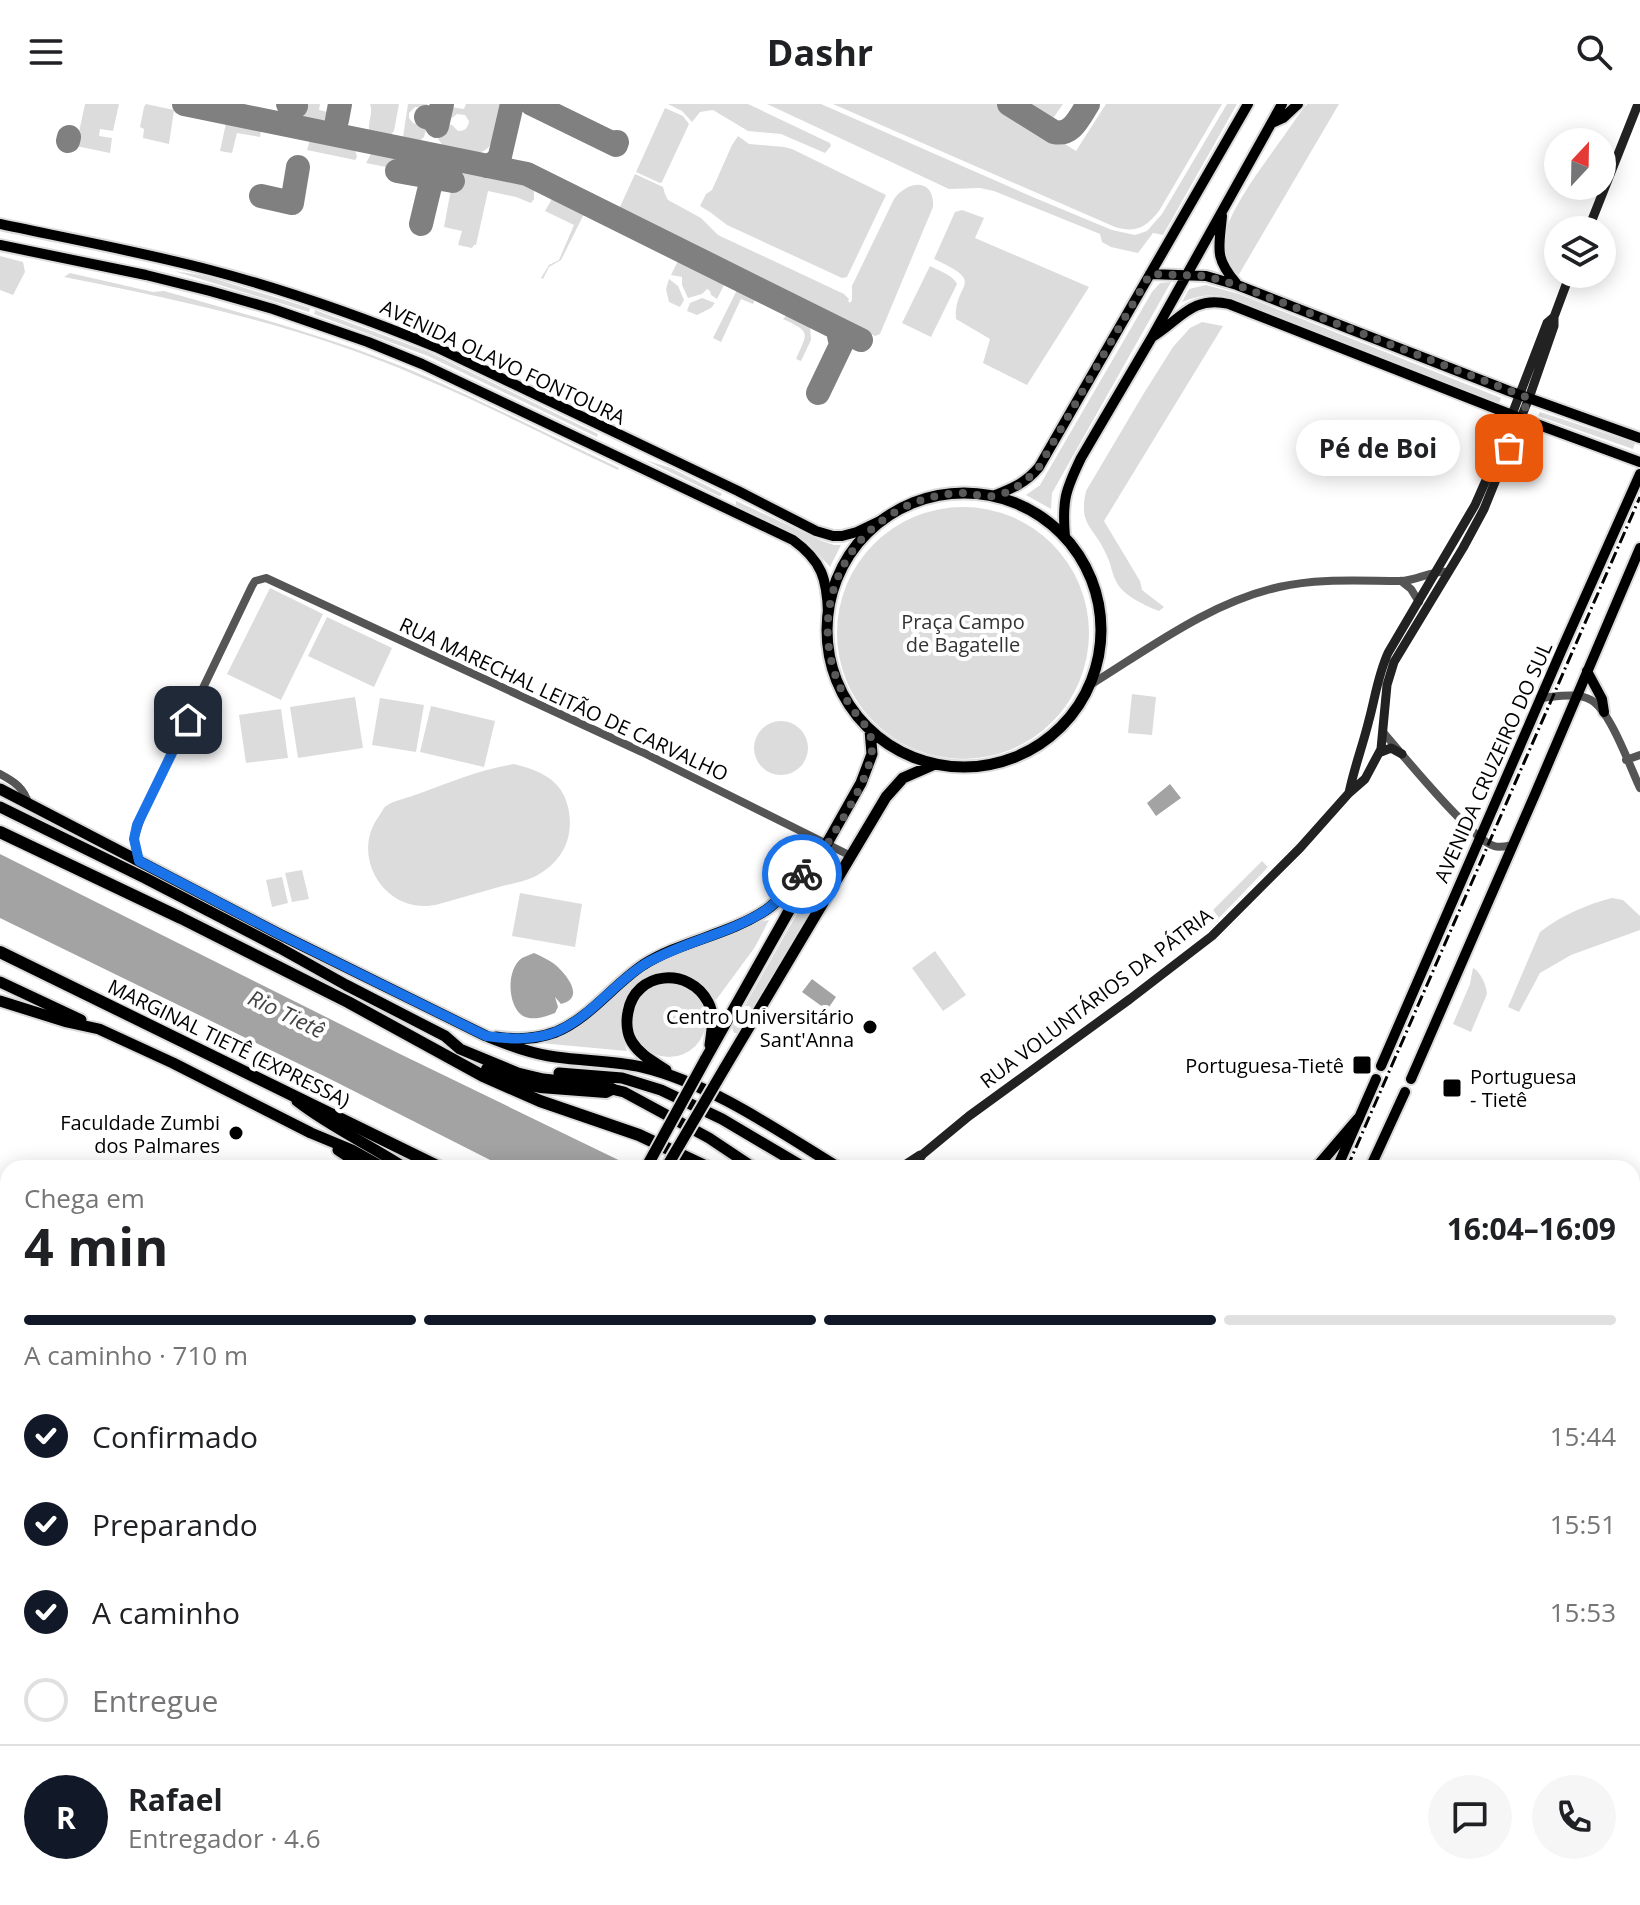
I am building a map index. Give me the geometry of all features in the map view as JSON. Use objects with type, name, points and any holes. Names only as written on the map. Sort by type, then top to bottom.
[{"type":"highway","points":[[964,493],[993,496],[1039,515],[1065,537],[1079,555],[1097,596],[1101,619],[1098,664],[1079,705],[1065,723],[1029,751],[1008,760],[980,766],[935,764],[900,751],[870,730],[849,705],[835,677],[827,645],[828,613],[834,586],[845,561],[882,520],[907,505],[935,496],[964,493]]},
{"type":"highway","points":[[650,1160],[861,783],[870,762],[870,730]]},
{"type":"highway","points":[[671,1160],[891,790],[903,778],[935,764]]},
{"type":"highway","points":[[0,789],[279,934],[486,1036],[532,1053],[630,1065],[676,1078],[740,1108],[826,1160]]},
{"type":"highway","points":[[0,807],[218,916],[445,1036],[515,1064],[557,1073],[622,1078],[661,1090],[722,1119],[791,1160]]},
{"type":"highway","points":[[0,832],[181,918],[511,1089],[639,1135],[692,1160]]},
{"type":"highway","points":[[486,1036],[530,1038],[558,1031],[578,1019],[645,964],[764,912],[811,870]]},
{"type":"highway","name":"MARGINAL TIETÊ (EXPRESSA)","points":[[0,952],[424,1160]]},
{"type":"highway","points":[[676,1078],[640,1052],[631,1041],[627,1017],[629,1006],[640,988],[656,978],[668,977],[682,979],[698,990],[709,1004],[712,1016],[707,1056]]},
{"type":"highway","points":[[0,982],[370,1160]]},
{"type":"highway","points":[[0,1001],[99,1029]]},
{"type":"highway","points":[[445,1036],[460,1049],[518,1073],[624,1092],[709,1138],[742,1160]]},
{"type":"highway","points":[[427,1047],[440,1047],[518,1082],[540,1087],[606,1092],[612,1089]]},
{"type":"highway","points":[[287,1094],[312,1113],[393,1160]]},
{"type":"highway","points":[[1323,1160],[1358,1119]]},
{"type":"highway","points":[[311,1133],[353,1160]]},
{"type":"main road","points":[[993,496],[1020,485],[1039,467],[1248,104]]},
{"type":"main road","points":[[1065,537],[1063,502],[1071,478],[1282,104]]},
{"type":"main road","points":[[1271,124],[1298,104]]},
{"type":"main road","points":[[1594,216],[1638,104]]},
{"type":"main road","points":[[1223,210],[1220,257],[1225,270],[1237,285]]},
{"type":"main road","name":"AVENIDA OLAVO FONTOURA","points":[[0,224],[208,270],[327,305],[436,347],[824,534],[842,536],[882,520]]},
{"type":"main road","points":[[21,249],[18,241],[29,230]]},
{"type":"main road","name":"AVENIDA OLAVO FONTOURA","points":[[0,245],[197,288],[301,318],[422,364],[770,528],[804,548],[824,577],[828,613]]},
{"type":"main road","points":[[1150,274],[1206,276],[1237,285],[1640,438]]},
{"type":"main road","name":"RUA VOLUNTÁRIOS DA PÁTRIA","points":[[910,1160],[923,1154],[990,1100],[1212,936],[1365,779],[1381,752],[1387,685],[1394,662],[1448,572],[1480,507],[1554,326],[1554,317],[1565,288]]},
{"type":"main road","points":[[1152,337],[1194,305],[1220,302],[1640,462]]},
{"type":"main road","points":[[619,457],[628,449],[629,440]]},
{"type":"main road","points":[[642,467],[644,456],[653,451]]},
{"type":"main road","name":"AVENIDA CRUZEIRO DO SUL","points":[[1381,1066],[1640,474]]},
{"type":"main road","name":"RUA VOLUNTÁRIOS DA PÁTRIA","points":[[1349,793],[1379,675],[1388,653],[1436,572],[1480,507]]},
{"type":"main road","points":[[1411,1079],[1640,548]]},
{"type":"main road","points":[[1587,671],[1602,699],[1604,712]]},
{"type":"main road","points":[[1374,701],[1383,732]]},
{"type":"main road","points":[[1381,752],[1391,748],[1402,754]]},
{"type":"main road","points":[[1340,1160],[1376,1079]]},
{"type":"main road","points":[[1374,1160],[1405,1092]]},
{"type":"main road","name":"RUA VOLUNTÁRIOS DA PÁTRIA","points":[[919,1160],[923,1154]]},
{"type":"street","points":[[1090,685],[1196,620],[1250,595],[1303,583],[1359,579],[1400,581],[1448,572]]},
{"type":"street","name":"RUA MARECHAL LEITÃO DE CARVALHO","points":[[139,861],[134,839],[137,825],[252,586],[266,578],[642,752],[851,856]]},
{"type":"street","points":[[1400,581],[1411,589],[1419,602]]},
{"type":"street","points":[[1540,698],[1576,696],[1593,701],[1604,712],[1640,788]]},
{"type":"street","points":[[1383,732],[1456,814],[1480,836],[1496,847],[1513,845]]},
{"type":"street","points":[[1626,760],[1640,755]]},
{"type":"street","points":[[0,774],[20,787],[28,804]]},
{"type":"green space","points":[[85,104],[119,104],[113,131],[100,129],[99,136],[112,138],[110,153],[76,146]]},
{"type":"green space","points":[[146,104],[174,110],[169,144],[143,138],[144,129],[140,127]]},
{"type":"green space","points":[[297,104],[320,104],[319,110],[332,113],[330,119],[324,124],[298,119],[295,112]]},
{"type":"green space","points":[[370,104],[399,104],[394,131],[390,136],[370,133]]},
{"type":"green space","points":[[408,104],[427,104],[431,110],[430,114],[415,107],[409,113],[413,123],[428,122],[424,137],[417,143],[403,137]]},
{"type":"green space","points":[[466,104],[502,104],[493,140],[484,151],[465,153],[445,148],[438,139],[442,124],[452,125],[458,131],[467,127],[469,121],[465,115],[457,114],[452,118],[442,116],[451,107],[464,109]]},
{"type":"green space","points":[[668,104],[748,104],[831,146],[825,153],[781,134],[748,131],[713,110],[700,112],[692,122],[682,111]]},
{"type":"green space","points":[[767,104],[821,104],[1035,198],[1112,230],[1135,235],[1147,231],[1162,214],[1227,104],[1237,104],[1163,235],[1153,233],[1138,253],[1111,247],[1102,242],[1100,234],[994,191],[949,189]]},
{"type":"green space","points":[[833,104],[1001,104],[1076,151],[1106,104],[1222,104],[1159,211],[1145,225],[1128,229],[1115,227]]},
{"type":"green space","points":[[1016,104],[1063,104],[1054,117],[1045,121]]},
{"type":"green space","points":[[1307,104],[1339,104],[1238,276],[1235,276],[1223,252],[1231,217],[1254,178]]},
{"type":"green space","points":[[665,108],[683,116],[689,124],[660,183],[636,172]]},
{"type":"green space","points":[[226,123],[261,130],[260,137],[237,133],[232,153],[220,151]]},
{"type":"green space","points":[[738,136],[749,144],[792,149],[886,195],[847,277],[842,278],[727,225],[700,206],[712,190]]},
{"type":"green space","points":[[310,140],[355,149],[357,157],[355,160],[307,150]]},
{"type":"green space","points":[[372,152],[398,158],[396,169],[366,163]]},
{"type":"green space","points":[[455,168],[519,181],[534,188],[534,199],[531,203],[488,191],[476,245],[472,248],[458,245],[462,231],[444,227]]},
{"type":"green space","points":[[635,174],[663,187],[668,200],[701,218],[718,235],[844,294],[850,303],[852,286],[900,192],[913,185],[925,187],[933,198],[933,207],[880,334],[875,336],[619,209]]},
{"type":"green space","points":[[553,197],[585,212],[561,260],[549,267],[543,279],[549,265],[559,260],[574,225],[545,211]]},
{"type":"green space","points":[[962,210],[984,218],[975,238],[1089,287],[1027,385],[983,363],[990,339],[956,319],[964,279],[951,267],[934,259],[955,212]]},
{"type":"green space","points":[[0,256],[23,262],[25,272],[13,295],[0,290]]},
{"type":"green space","points":[[679,259],[726,281],[717,299],[707,289],[688,298],[682,277],[671,275]]},
{"type":"green space","points":[[930,266],[949,275],[957,284],[931,337],[902,323]]},
{"type":"green space","points":[[174,271],[206,276],[310,308],[309,312]]},
{"type":"green space","points":[[70,273],[153,292],[164,291],[389,361],[619,468],[377,359],[245,317],[64,277]]},
{"type":"green space","points":[[669,279],[678,286],[684,300],[680,307],[669,302],[666,289]]},
{"type":"green space","points":[[1171,282],[1052,493],[1051,509],[1026,495],[1040,485],[1152,292],[1160,283]]},
{"type":"green space","points":[[1206,285],[1239,294],[1501,398],[1499,403],[1224,296],[1203,296],[1182,302],[1189,289]]},
{"type":"green space","points":[[738,288],[756,297],[753,304],[741,299],[721,342],[713,338]]},
{"type":"green space","points":[[702,298],[715,303],[697,315],[687,311],[690,303]]},
{"type":"green space","points":[[315,310],[429,352],[598,434],[597,437],[428,356],[314,314]]},
{"type":"green space","points":[[792,314],[810,324],[811,340],[801,361],[796,359],[805,338],[803,330],[783,319]]},
{"type":"green space","points":[[1202,322],[1223,326],[1104,521],[1140,581],[1142,590],[1164,607],[1159,611],[1120,588],[1106,554],[1088,525],[1084,503],[1086,491],[1173,347],[1190,328]]},
{"type":"green space","points":[[1540,412],[1635,443],[1633,449],[1538,416]]},
{"type":"green space","points":[[645,460],[671,468],[722,495],[719,496]]},
{"type":"green space","points":[[736,501],[822,541],[841,545],[830,567],[808,543],[736,505]]},
{"type":"green space","name":"Praça Campo de Bagatelle","points":[[963,507],[1000,512],[1033,528],[1052,544],[1068,563],[1084,596],[1089,633],[1084,670],[1068,703],[1052,722],[1033,738],[1000,754],[963,759],[926,754],[893,738],[874,722],[858,703],[842,670],[837,633],[842,596],[858,563],[874,544],[893,528],[926,512]]},
{"type":"green space","points":[[270,588],[323,614],[281,700],[227,674]]},
{"type":"green space","points":[[327,617],[392,648],[374,687],[308,656]]},
{"type":"green space","points":[[1132,694],[1156,697],[1152,735],[1128,733]]},
{"type":"green space","points":[[355,697],[363,748],[298,758],[290,707]]},
{"type":"green space","points":[[380,698],[424,705],[416,752],[372,745]]},
{"type":"green space","points":[[431,706],[495,721],[484,767],[420,752]]},
{"type":"green space","points":[[281,709],[288,758],[246,763],[239,715]]},
{"type":"green space","points":[[781,721],[800,729],[808,748],[800,767],[781,775],[762,767],[754,748],[762,729]]},
{"type":"green space","points":[[514,764],[548,777],[565,797],[570,829],[564,848],[552,865],[530,879],[439,904],[421,906],[404,902],[389,893],[378,881],[368,849],[371,832],[385,807],[464,777]]},
{"type":"green space","points":[[1262,861],[1268,867],[1219,918],[1213,910]]},
{"type":"green space","points":[[824,866],[829,867],[831,875],[827,885],[763,997],[740,1033],[734,1033],[732,1028]]},
{"type":"green space","points":[[302,870],[309,899],[292,902],[285,873]]},
{"type":"green space","points":[[282,877],[288,903],[272,907],[266,880]]},
{"type":"green space","points":[[520,893],[582,904],[575,947],[512,936]]},
{"type":"green space","points":[[1612,898],[1623,900],[1640,916],[1640,930],[1571,955],[1540,973],[1519,1012],[1508,1007],[1540,932],[1574,911]]},
{"type":"green space","points":[[769,920],[755,947],[716,1000],[692,979],[677,972],[659,972],[640,982],[623,1006],[621,1023],[627,1051],[540,1043],[570,1031],[645,969],[671,955]]},
{"type":"green space","points":[[935,951],[966,995],[943,1011],[912,968]]},
{"type":"green space","points":[[1473,968],[1483,979],[1487,994],[1471,1032],[1453,1024],[1470,984]]},
{"type":"green space","points":[[669,983],[690,989],[700,999],[706,1020],[700,1041],[690,1051],[669,1057],[648,1051],[638,1041],[632,1020],[638,999],[648,989]]},
{"type":"water","points":[[1170,784],[1181,798],[1156,816],[1147,803]]},
{"type":"water","name":"Rio Tietê","points":[[0,854],[619,1160],[490,1160],[0,918]]},
{"type":"water","points":[[534,953],[558,967],[568,978],[573,991],[569,1001],[561,1004],[555,997],[558,1007],[555,1013],[534,1018],[523,1016],[518,1011],[510,987],[517,963]]},
{"type":"water","points":[[812,979],[836,997],[827,1010],[802,992]]},
{"type":"taxiway","points":[[184,104],[527,174],[861,340]]},
{"type":"taxiway","points":[[288,104],[296,106]]},
{"type":"taxiway","points":[[337,120],[340,104]]},
{"type":"taxiway","points":[[426,117],[434,120],[437,126],[442,104]]},
{"type":"taxiway","points":[[487,166],[500,156],[512,104]]},
{"type":"taxiway","points":[[532,104],[616,145],[617,142]]},
{"type":"taxiway","points":[[1009,104],[1060,133],[1074,125],[1088,104]]},
{"type":"taxiway","points":[[68,141],[69,137]]},
{"type":"taxiway","points":[[261,196],[292,203],[298,167]]},
{"type":"taxiway","points":[[397,171],[453,181]]},
{"type":"taxiway","points":[[421,224],[432,178]]},
{"type":"taxiway","points":[[818,393],[841,345],[839,336]]},
{"type":"railway","points":[[1350,1160],[1640,497]]},
{"type":"way so far","points":[[802,874],[811,870],[845,812],[872,754],[870,730],[849,705],[835,677],[827,645],[828,613],[834,586],[845,561],[882,520],[907,505],[935,496],[964,493],[993,496],[1028,479],[1039,467],[1150,274],[1206,276],[1237,285],[1529,398],[1509,448]]},
{"type":"place","name":"Pé de Boi","points":[[1509,448]]},
{"type":"place","name":"Centro Universitário Sant'Anna","points":[[870,1027]]},
{"type":"place","name":"Portuguesa-Tietê","points":[[1362,1065]]},
{"type":"place","name":"Portuguesa - Tietê","points":[[1452,1088]]},
{"type":"place","name":"Faculdade Zumbi dos Palmares","points":[[236,1133]]},
{"type":"route","points":[[188,720],[137,825],[134,846],[139,861],[486,1036],[530,1038],[558,1031],[589,1011],[645,964],[764,912],[802,874]]}]
